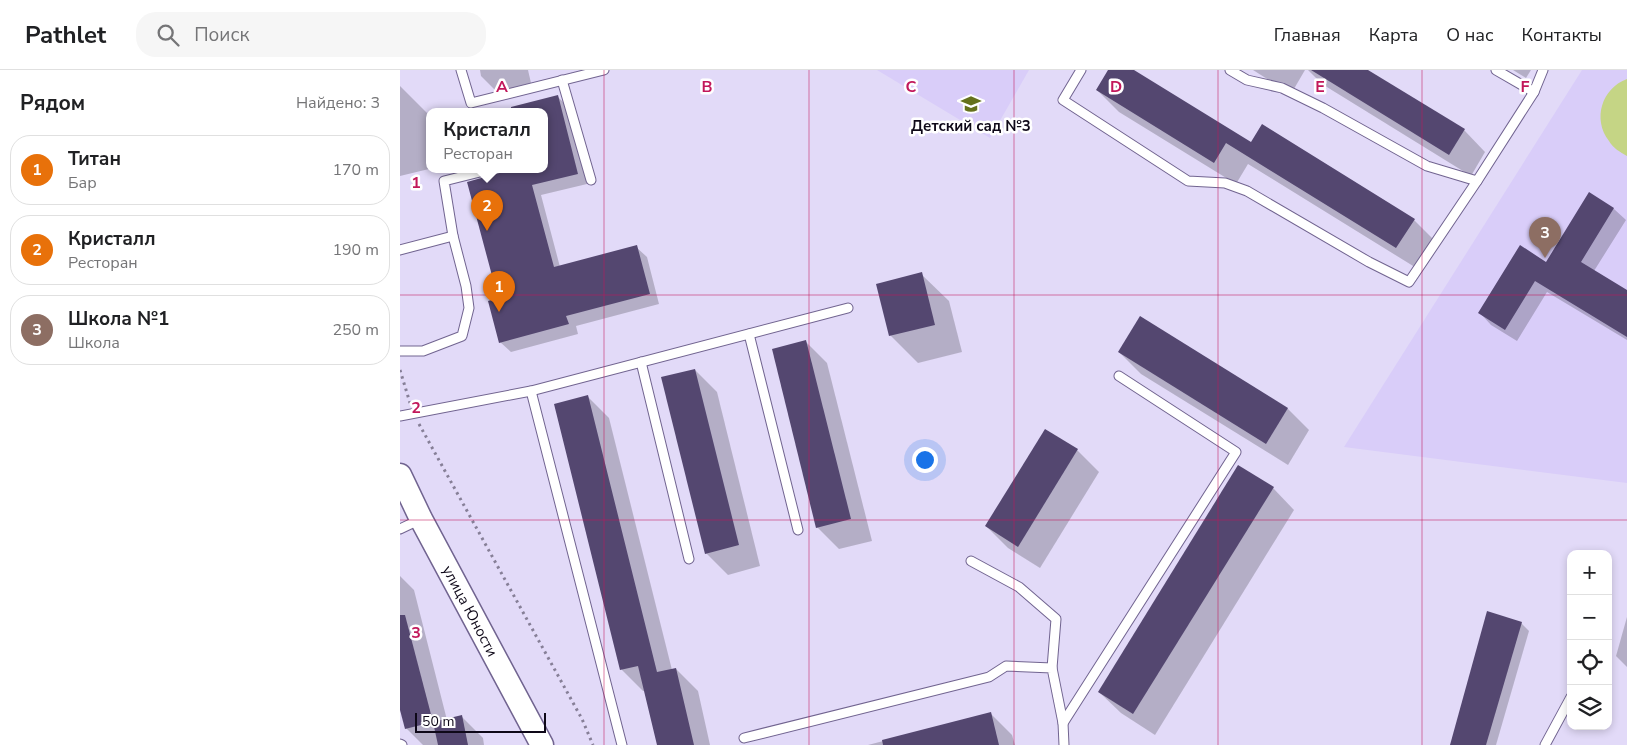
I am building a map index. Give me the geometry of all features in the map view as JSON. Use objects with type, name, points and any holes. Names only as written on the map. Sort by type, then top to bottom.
[{"type":"street","name":"улица Юности","points":[[400,475],[421,519],[542,745]]},
{"type":"lane","points":[[461,70],[471,103],[567,76],[604,70]]},
{"type":"lane","points":[[1081,70],[1063,100],[1188,181],[1225,184],[1247,190],[1369,262],[1409,282],[1477,182],[1534,92],[1543,70]]},
{"type":"lane","points":[[1230,70],[1247,80],[1282,88],[1324,108],[1427,166],[1477,182]]},
{"type":"lane","points":[[1496,70],[1534,92]]},
{"type":"lane","points":[[567,76],[591,180]]},
{"type":"lane","points":[[400,351],[424,351],[462,336],[469,308],[466,286],[453,236],[444,182],[477,173]]},
{"type":"lane","points":[[400,250],[453,236]]},
{"type":"lane","points":[[400,416],[531,391],[848,308]]},
{"type":"lane","points":[[749,334],[798,530]]},
{"type":"lane","points":[[641,362],[690,559]]},
{"type":"lane","points":[[1063,723],[1236,452],[1119,376]]},
{"type":"lane","points":[[531,391],[622,745]]},
{"type":"lane","points":[[400,528],[421,519]]},
{"type":"lane","points":[[971,560],[1019,587],[1056,619],[1052,668],[1063,723],[1064,745]]},
{"type":"lane","points":[[744,738],[989,677],[1006,666],[1052,668]]},
{"type":"lane","points":[[1545,745],[1567,704]]},
{"type":"path","points":[[400,370],[413,413],[577,711],[593,745]]},
{"type":"shaded area","name":"Детский сад №3","points":[[877,70],[1029,70],[990,138]]},
{"type":"shaded area","points":[[1582,70],[1627,70],[1627,483],[1344,447]]},
{"type":"green space","points":[[1627,79],[1627,156],[1615,148],[1609,141],[1601,123],[1601,114],[1602,105],[1611,89]]},
{"type":"building","points":[[1108,70],[1134,70],[1251,142],[1262,124],[1415,219],[1396,248],[1226,143],[1214,163],[1096,90]]},
{"type":"building","points":[[1311,70],[1368,70],[1465,129],[1449,155]]},
{"type":"building","points":[[558,95],[578,174],[532,185],[554,267],[637,245],[650,294],[566,316],[569,324],[499,343],[488,301],[498,298],[467,182],[499,173],[548,173],[548,108],[511,107]]},
{"type":"building","points":[[1589,192],[1614,208],[1581,262],[1627,290],[1627,337],[1535,281],[1505,330],[1478,313],[1520,245],[1546,262]]},
{"type":"building","points":[[922,272],[935,325],[889,336],[876,284]]},
{"type":"building","points":[[1140,316],[1288,408],[1266,444],[1118,352]]},
{"type":"building","points":[[806,340],[851,519],[816,528],[772,349]]},
{"type":"building","points":[[695,369],[739,545],[705,554],[661,377]]},
{"type":"building","points":[[588,395],[657,672],[676,668],[694,745],[657,745],[638,666],[620,670],[554,404]]},
{"type":"building","points":[[1045,429],[1078,449],[1018,547],[985,526]]},
{"type":"building","points":[[1238,465],[1274,487],[1133,714],[1098,692]]},
{"type":"building","points":[[1487,611],[1522,622],[1486,745],[1450,745]]},
{"type":"building","points":[[400,615],[405,615],[433,722],[405,729],[400,710]]},
{"type":"building","points":[[991,712],[999,745],[883,745],[882,740]]},
{"type":"building","points":[[462,715],[468,745],[438,745],[433,722]]},
{"type":"place","name":"Детский сад №3","points":[[971,104]]},
{"type":"place","name":"Кристалл","points":[[487,231]]},
{"type":"place","name":"Школа №1","points":[[1545,258]]},
{"type":"place","name":"Титан","points":[[499,312]]}]
